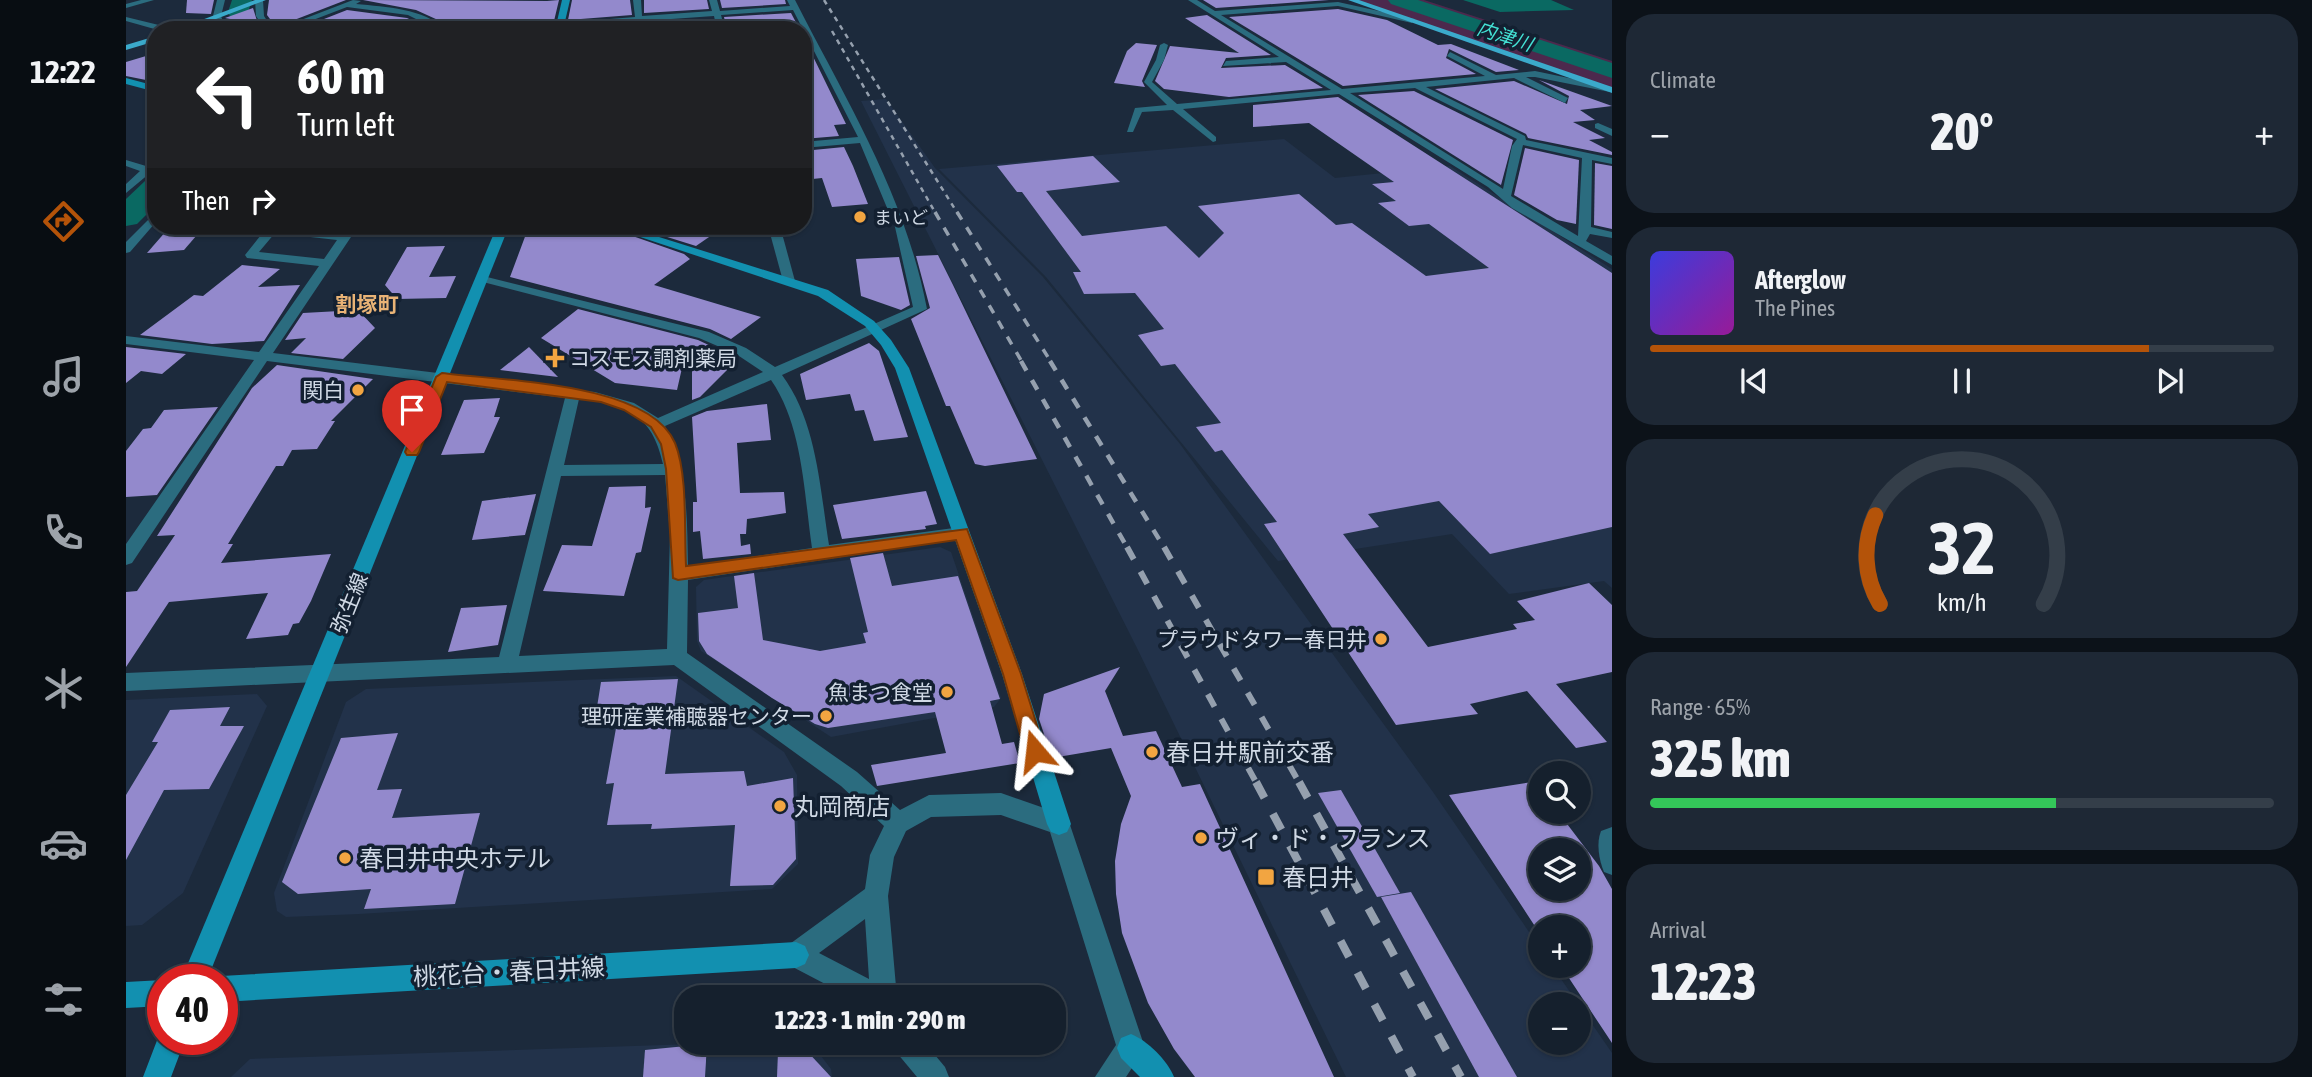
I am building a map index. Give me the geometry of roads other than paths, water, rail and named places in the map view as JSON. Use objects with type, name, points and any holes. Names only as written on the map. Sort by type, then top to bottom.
[{"type":"main road","points":[[1352,0],[1611,90]]},
{"type":"main road","points":[[204,21],[258,1]]},
{"type":"main road","points":[[126,48],[147,41]]},
{"type":"street","points":[[126,6],[150,0]]},
{"type":"street","points":[[221,0],[221,21]]},
{"type":"street","points":[[303,21],[359,0]]},
{"type":"street","points":[[561,21],[566,0]]},
{"type":"street","points":[[637,0],[639,21]]},
{"type":"street","points":[[713,0],[718,21]]},
{"type":"street","points":[[1192,0],[1612,261]]},
{"type":"street","points":[[258,1],[263,21]]},
{"type":"street","points":[[613,21],[793,4],[800,21]]},
{"type":"street","points":[[1214,13],[1338,4],[1412,21]]},
{"type":"street","points":[[346,5],[412,14],[432,21]]},
{"type":"street","points":[[126,19],[147,24]]},
{"type":"street","points":[[1164,45],[1160,60],[1148,82],[1213,139]]},
{"type":"street","points":[[657,424],[920,309],[900,221],[862,140],[812,49]]},
{"type":"street","points":[[1450,54],[1495,78]]},
{"type":"street","points":[[1226,64],[1287,59]]},
{"type":"street","points":[[1130,130],[1138,110],[1535,74],[1611,90]]},
{"type":"street","points":[[1516,76],[1565,100]]},
{"type":"street","points":[[126,81],[147,87]]},
{"type":"street","points":[[1418,86],[1522,138],[1521,142]]},
{"type":"street","points":[[1598,126],[1612,133]]},
{"type":"street","points":[[812,144],[862,140]]},
{"type":"street","points":[[1503,195],[1508,193],[1517,146],[1521,142]]},
{"type":"street","points":[[1521,142],[1612,161]]},
{"type":"street","points":[[1578,240],[1583,238],[1585,229],[1587,156]]},
{"type":"street","points":[[126,163],[147,165]]},
{"type":"street","points":[[126,190],[147,171]]},
{"type":"street","points":[[126,249],[147,225]]},
{"type":"street","points":[[1585,229],[1612,235]]},
{"type":"street","points":[[267,235],[251,255],[326,263]]},
{"type":"street","points":[[126,558],[345,237],[329,235]]},
{"type":"street","name":"弥生線","points":[[201,964],[500,235]]},
{"type":"street","points":[[643,235],[789,281],[849,306],[888,341],[902,368],[1012,674],[1132,1048],[1160,1077]]},
{"type":"street","points":[[776,235],[789,281]]},
{"type":"street","points":[[483,278],[704,334],[730,345],[775,374],[796,415],[822,554]]},
{"type":"street","points":[[126,340],[604,398],[629,407],[657,424],[668,444],[673,469],[678,574],[677,657]]},
{"type":"street","points":[[507,666],[573,394]]},
{"type":"street","points":[[555,471],[673,469]]},
{"type":"street","points":[[678,574],[961,533]]},
{"type":"street","points":[[126,682],[677,657],[849,779],[898,823]]},
{"type":"street","points":[[881,985],[876,896],[882,855],[898,823],[929,806],[1000,804],[1059,824]]},
{"type":"street","points":[[856,985],[796,955],[876,896]]},
{"type":"street","name":"桃花台・春日井線","points":[[238,988],[796,955]]},
{"type":"street","points":[[126,995],[147,994]]},
{"type":"street","points":[[1109,1077],[1132,1048]]},
{"type":"street","points":[[157,1077],[165,1055]]},
{"type":"street","points":[[917,1055],[935,1077]]},
{"type":"lane","points":[[1612,837],[1608,838],[1612,864]]},
{"type":"waterway","points":[[242,0],[238,12],[242,21]]},
{"type":"waterway","name":"内津川","points":[[1398,0],[1612,71]]},
{"type":"waterway","points":[[126,217],[147,196]]},
{"type":"railway","points":[[824,0],[958,214]]},
{"type":"railway","points":[[832,31],[936,214]]},
{"type":"railway","points":[[935,212],[1022,362]]},
{"type":"railway","points":[[957,212],[1051,362]]},
{"type":"railway","points":[[1021,361],[1128,549]]},
{"type":"railway","points":[[1050,361],[1165,549]]},
{"type":"railway","points":[[1127,547],[1257,784]]},
{"type":"railway","points":[[1164,547],[1300,784]]},
{"type":"railway","points":[[1256,782],[1413,1077]]},
{"type":"railway","points":[[1299,782],[1461,1077]]},
{"type":"place","name":"まいど","points":[[860,217]]},
{"type":"place","name":"コスモス調剤薬局","points":[[555,358]]},
{"type":"place","name":"関白","points":[[358,390]]},
{"type":"place","name":"プラウドタワー春日井","points":[[1381,639]]},
{"type":"place","name":"魚まつ食堂","points":[[947,692]]},
{"type":"place","name":"理研産業補聴器センター","points":[[826,716]]},
{"type":"place","name":"春日井駅前交番","points":[[1152,752]]},
{"type":"place","name":"丸岡商店","points":[[780,806]]},
{"type":"place","name":"ヴィ・ド・フランス","points":[[1201,838]]},
{"type":"place","name":"春日井中央ホテル","points":[[345,858]]},
{"type":"place","name":"春日井","points":[[1266,877]]},
{"type":"district","name":"割塚町","points":[[367,304]]}]
